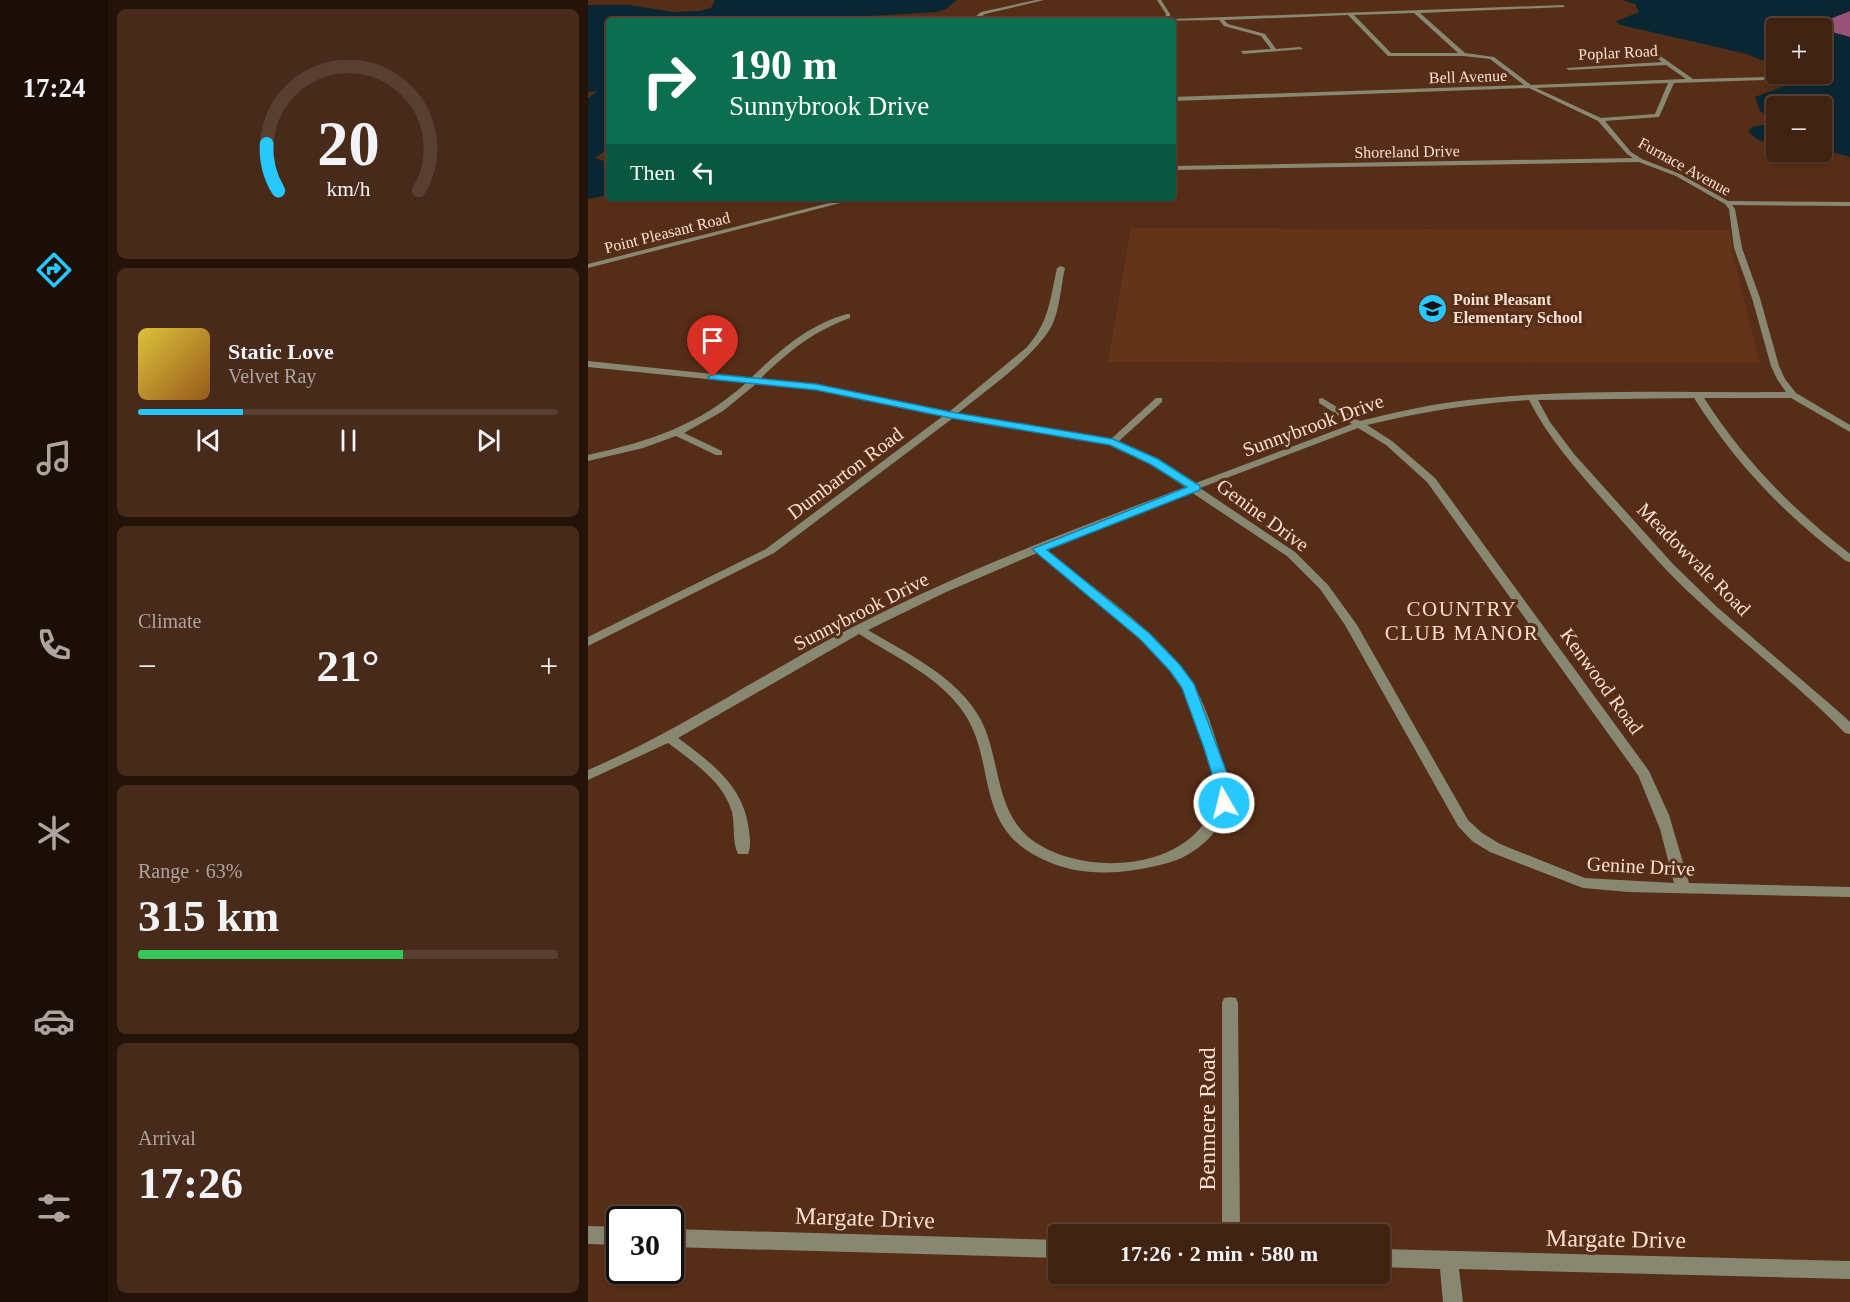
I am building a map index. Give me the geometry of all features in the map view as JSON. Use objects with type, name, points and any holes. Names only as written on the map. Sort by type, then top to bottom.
[{"type":"street","points":[[1006,1],[1026,0]]},
{"type":"street","points":[[976,18],[983,13],[1042,0]]},
{"type":"street","points":[[1160,0],[1168,14],[1167,18]]},
{"type":"street","points":[[1481,0],[1486,6],[1482,9]]},
{"type":"street","points":[[1176,20],[1563,6]]},
{"type":"street","points":[[1415,11],[1462,54]]},
{"type":"street","name":"Furnace Avenue","points":[[1349,13],[1390,55],[1462,54],[1496,60],[1532,88],[1600,120],[1629,153],[1640,160],[1678,175],[1727,204],[1732,209],[1738,248],[1756,298],[1775,366],[1793,395],[1850,429]]},
{"type":"street","points":[[1220,18],[1230,27],[1263,35],[1274,50]]},
{"type":"street","points":[[1242,52],[1300,50]]},
{"type":"street","points":[[1649,50],[1694,82]]},
{"type":"street","name":"Poplar Road","points":[[1569,68],[1668,63]]},
{"type":"street","name":"Bell Avenue","points":[[1176,99],[1765,78]]},
{"type":"street","points":[[1600,120],[1657,116],[1671,83]]},
{"type":"street","name":"Shoreland Drive","points":[[1176,168],[1640,160]]},
{"type":"street","name":"Point Pleasant Road","points":[[591,264],[845,201]]},
{"type":"street","points":[[1727,204],[1850,204]]},
{"type":"street","name":"Dumbarton Road","points":[[588,642],[770,551],[951,415],[1030,350],[1041,336],[1049,322],[1060,267]]},
{"type":"street","points":[[588,458],[628,449],[677,433],[722,408],[804,334],[847,316]]},
{"type":"street","name":"Genine Drive","points":[[588,364],[816,387],[951,415],[1113,442],[1154,462],[1196,488],[1291,554],[1324,587],[1351,625],[1463,823],[1477,837],[1516,857],[1583,883],[1628,887],[1682,886],[1850,892]]},
{"type":"street","name":"Sunnybrook Drive","points":[[588,775],[669,737],[859,629],[940,590],[1038,549],[1359,424],[1392,415],[1457,403],[1532,397],[1793,395]]},
{"type":"street","points":[[1698,396],[1722,437],[1760,481],[1795,515],[1850,559]]},
{"type":"street","name":"Meadowvale Road","points":[[1532,397],[1550,429],[1572,458],[1679,575],[1711,607],[1814,693],[1850,730]]},
{"type":"street","points":[[1113,442],[1159,400]]},
{"type":"street","name":"Kenwood Road","points":[[1322,401],[1389,443],[1431,480],[1620,739],[1656,797],[1671,838],[1682,886]]},
{"type":"street","points":[[677,433],[719,453]]},
{"type":"street","points":[[859,629],[955,693],[980,727],[998,799],[1007,821],[1043,854],[1091,869],[1155,863],[1181,854],[1213,824],[1224,803],[1224,787],[1189,687],[1167,658],[1144,636],[1038,549]]},
{"type":"street","points":[[669,737],[723,781],[737,802],[743,825],[743,850]]},
{"type":"street","name":"Benmere Road","points":[[1230,1003],[1231,1224]]},
{"type":"street","points":[[588,1235],[606,1236]]},
{"type":"street","name":"Margate Drive","points":[[684,1238],[1048,1249]]},
{"type":"street","name":"Margate Drive","points":[[1390,1258],[1850,1270]]},
{"type":"street","points":[[1449,1260],[1453,1302]]},
{"type":"shaded area","points":[[1850,11],[1850,37],[1832,31],[1832,18]]},
{"type":"shaded area","name":"Point Pleasant Elementary School","points":[[1131,228],[1730,230],[1733,255],[1760,363],[1108,362]]},
{"type":"water","points":[[715,0],[957,0],[946,9],[936,12],[864,18],[606,18],[606,150],[595,158],[606,162],[606,196],[588,199],[588,98],[598,91],[588,92],[588,5],[629,5],[674,12],[700,11],[711,8]]},
{"type":"water","points":[[1623,0],[1850,0],[1850,11],[1832,18],[1766,18],[1766,62],[1747,54],[1615,22],[1639,12],[1635,4]]},
{"type":"water","points":[[1832,31],[1850,37],[1850,157],[1832,152],[1832,96],[1766,96],[1766,115],[1760,111],[1755,97],[1788,84],[1832,84]]},
{"type":"water","points":[[1766,124],[1766,142],[1760,141],[1748,132],[1753,127]]},
{"type":"place","name":"Point Pleasant Elementary School","points":[[1432,308]]},
{"type":"district","name":"COUNTRY CLUB MANOR","points":[[1462,621]]},
{"type":"route","points":[[713,377],[816,387],[951,415],[1113,442],[1154,462],[1196,488],[1038,549],[1144,636],[1167,658],[1189,687],[1224,787],[1224,803]]}]
